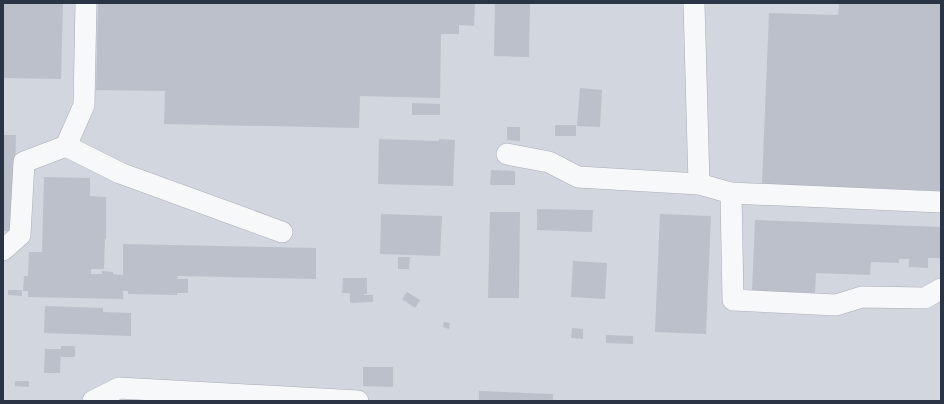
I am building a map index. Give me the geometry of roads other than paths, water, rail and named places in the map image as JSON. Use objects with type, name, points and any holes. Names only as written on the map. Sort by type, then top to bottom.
[{"type":"lane","points":[[3,250],[20,235],[24,162],[66,146],[84,105],[86,3]]},
{"type":"lane","points":[[694,3],[699,184]]},
{"type":"lane","points":[[66,146],[120,173],[282,232]]},
{"type":"lane","points":[[507,154],[549,162],[578,177],[699,184],[731,193],[941,202]]},
{"type":"lane","points":[[731,193],[733,300],[836,305],[862,297],[925,298],[941,289]]},
{"type":"lane","points":[[93,401],[119,388],[358,401]]}]
